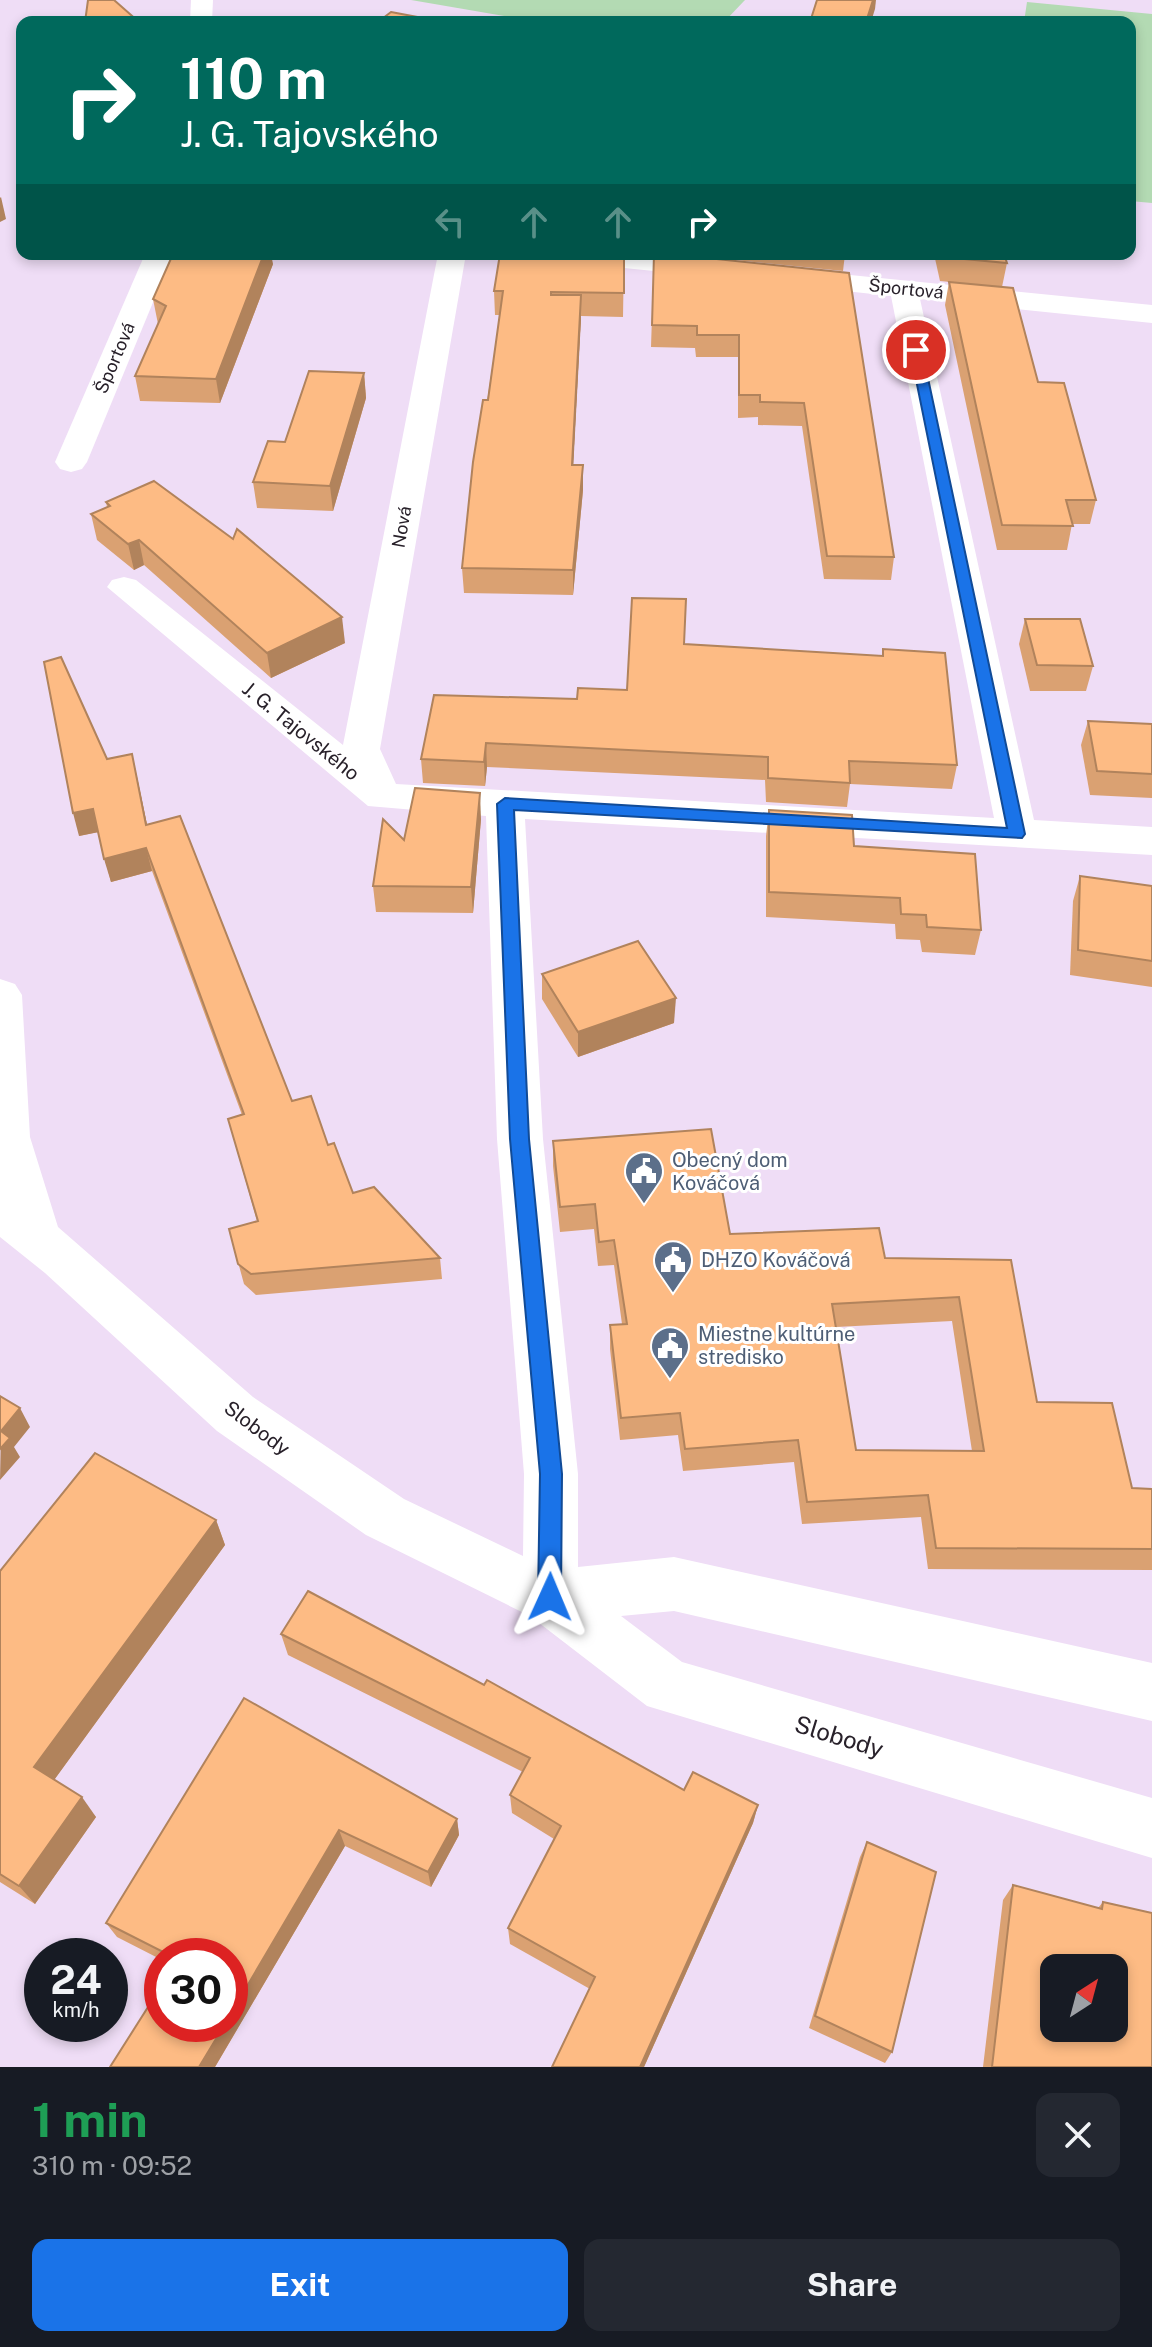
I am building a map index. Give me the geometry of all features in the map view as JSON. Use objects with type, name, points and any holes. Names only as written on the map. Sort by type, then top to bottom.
[{"type":"street","name":"Športová","points":[[71,462],[156,260]]},
{"type":"street","name":"Nová","points":[[382,797],[361,749],[451,260]]},
{"type":"street","name":"Športová","points":[[626,260],[1152,314]]},
{"type":"street","points":[[904,289],[1017,834]]},
{"type":"street","name":"J. G. Tajovského","points":[[124,587],[382,797]]},
{"type":"street","points":[[382,797],[1152,841]]},
{"type":"street","points":[[505,804],[520,1139],[551,1474],[550,1597],[674,1584],[1152,1692]]},
{"type":"street","points":[[0,995],[7,1137],[18,1224]]},
{"type":"street","name":"Slobody","points":[[18,1224],[235,1414],[385,1517],[550,1597],[667,1686],[1152,1828]]},
{"type":"green space","points":[[411,0],[745,0],[730,16],[504,16]]},
{"type":"green space","points":[[1027,2],[1152,14],[1152,203],[1136,202],[1136,16],[1025,16]]},
{"type":"building","points":[[88,0],[114,0],[132,16],[86,16]]},
{"type":"building","points":[[817,0],[873,0],[868,16],[812,16]]},
{"type":"building","points":[[391,12],[412,16],[386,16]]},
{"type":"building","points":[[170,260],[262,260],[216,379],[135,376],[166,306],[153,299]]},
{"type":"building","points":[[499,260],[624,260],[624,293],[551,292],[551,295],[581,295],[572,465],[583,465],[573,570],[462,568],[473,462],[483,400],[488,400],[503,291],[494,291]]},
{"type":"building","points":[[654,260],[726,260],[849,273],[894,557],[827,556],[804,403],[760,402],[760,395],[739,395],[739,335],[697,335],[697,326],[652,325]]},
{"type":"building","points":[[976,260],[1006,260],[1007,263]]},
{"type":"building","points":[[949,282],[1013,288],[1038,382],[1064,383],[1096,500],[1066,500],[1073,526],[1002,525]]},
{"type":"building","points":[[309,371],[364,373],[330,486],[253,482],[268,441],[285,442]]},
{"type":"building","points":[[154,481],[233,539],[237,529],[342,617],[267,653],[139,540],[128,544],[91,514],[110,506],[106,502]]},
{"type":"building","points":[[632,598],[686,599],[684,644],[883,656],[883,649],[945,653],[957,765],[849,761],[850,783],[768,778],[768,757],[486,743],[484,762],[421,759],[434,695],[577,699],[578,688],[627,690]]},
{"type":"building","points":[[1025,619],[1080,619],[1093,666],[1037,665]]},
{"type":"building","points":[[61,657],[107,759],[132,754],[146,825],[180,816],[292,1101],[311,1096],[328,1145],[334,1143],[353,1193],[374,1187],[440,1258],[251,1274],[238,1264],[229,1229],[258,1221],[228,1119],[244,1114],[146,848],[104,859],[93,809],[73,813],[44,662]]},
{"type":"building","points":[[1088,721],[1152,724],[1152,774],[1097,771]]},
{"type":"building","points":[[415,788],[480,793],[471,887],[373,886],[383,819],[404,840]]},
{"type":"building","points":[[769,810],[852,815],[854,846],[975,854],[981,930],[927,927],[926,915],[901,914],[900,898],[769,892]]},
{"type":"building","points":[[1080,876],[1152,886],[1152,961],[1078,950]]},
{"type":"building","points":[[638,941],[676,998],[578,1032],[542,974]]},
{"type":"building","points":[[711,1129],[730,1234],[879,1228],[885,1258],[1011,1260],[1037,1402],[1112,1403],[1132,1488],[1152,1489],[1152,1549],[936,1548],[928,1495],[807,1502],[798,1440],[685,1449],[680,1413],[621,1418],[610,1325],[627,1324],[614,1240],[599,1242],[595,1204],[560,1207],[553,1141]],"holes":[[[959,1297],[984,1451],[856,1450],[832,1304]]]},
{"type":"building","points":[[0,1396],[20,1408],[1,1431],[10,1438],[0,1449]]},
{"type":"building","points":[[95,1453],[216,1520],[34,1767],[82,1797],[19,1886],[0,1874],[0,1571]]},
{"type":"building","points":[[308,1591],[484,1685],[487,1680],[684,1790],[693,1772],[758,1805],[640,2067],[552,2067],[595,1977],[508,1928],[561,1826],[510,1795],[530,1758],[281,1634]]},
{"type":"building","points":[[244,1698],[457,1819],[428,1872],[339,1830],[248,1984],[248,1938],[144,1938],[144,1942],[106,1923]]},
{"type":"building","points":[[867,1842],[936,1872],[892,2052],[815,2016]]},
{"type":"building","points":[[1013,1885],[1102,1909],[1103,1902],[1152,1913],[1152,2067],[992,2067]]},
{"type":"building","points":[[144,2013],[144,2042],[214,2042],[199,2067],[110,2067]]},
{"type":"place","name":"Obecný dom Kováčová","points":[[644,1205]]},
{"type":"place","name":"DHZO Kováčová","points":[[673,1294]]},
{"type":"place","name":"Miestne kultúrne stredisko","points":[[670,1380]]},
{"type":"route","points":[[550,1597],[551,1474],[520,1139],[505,804],[1017,834],[916,350]]}]
